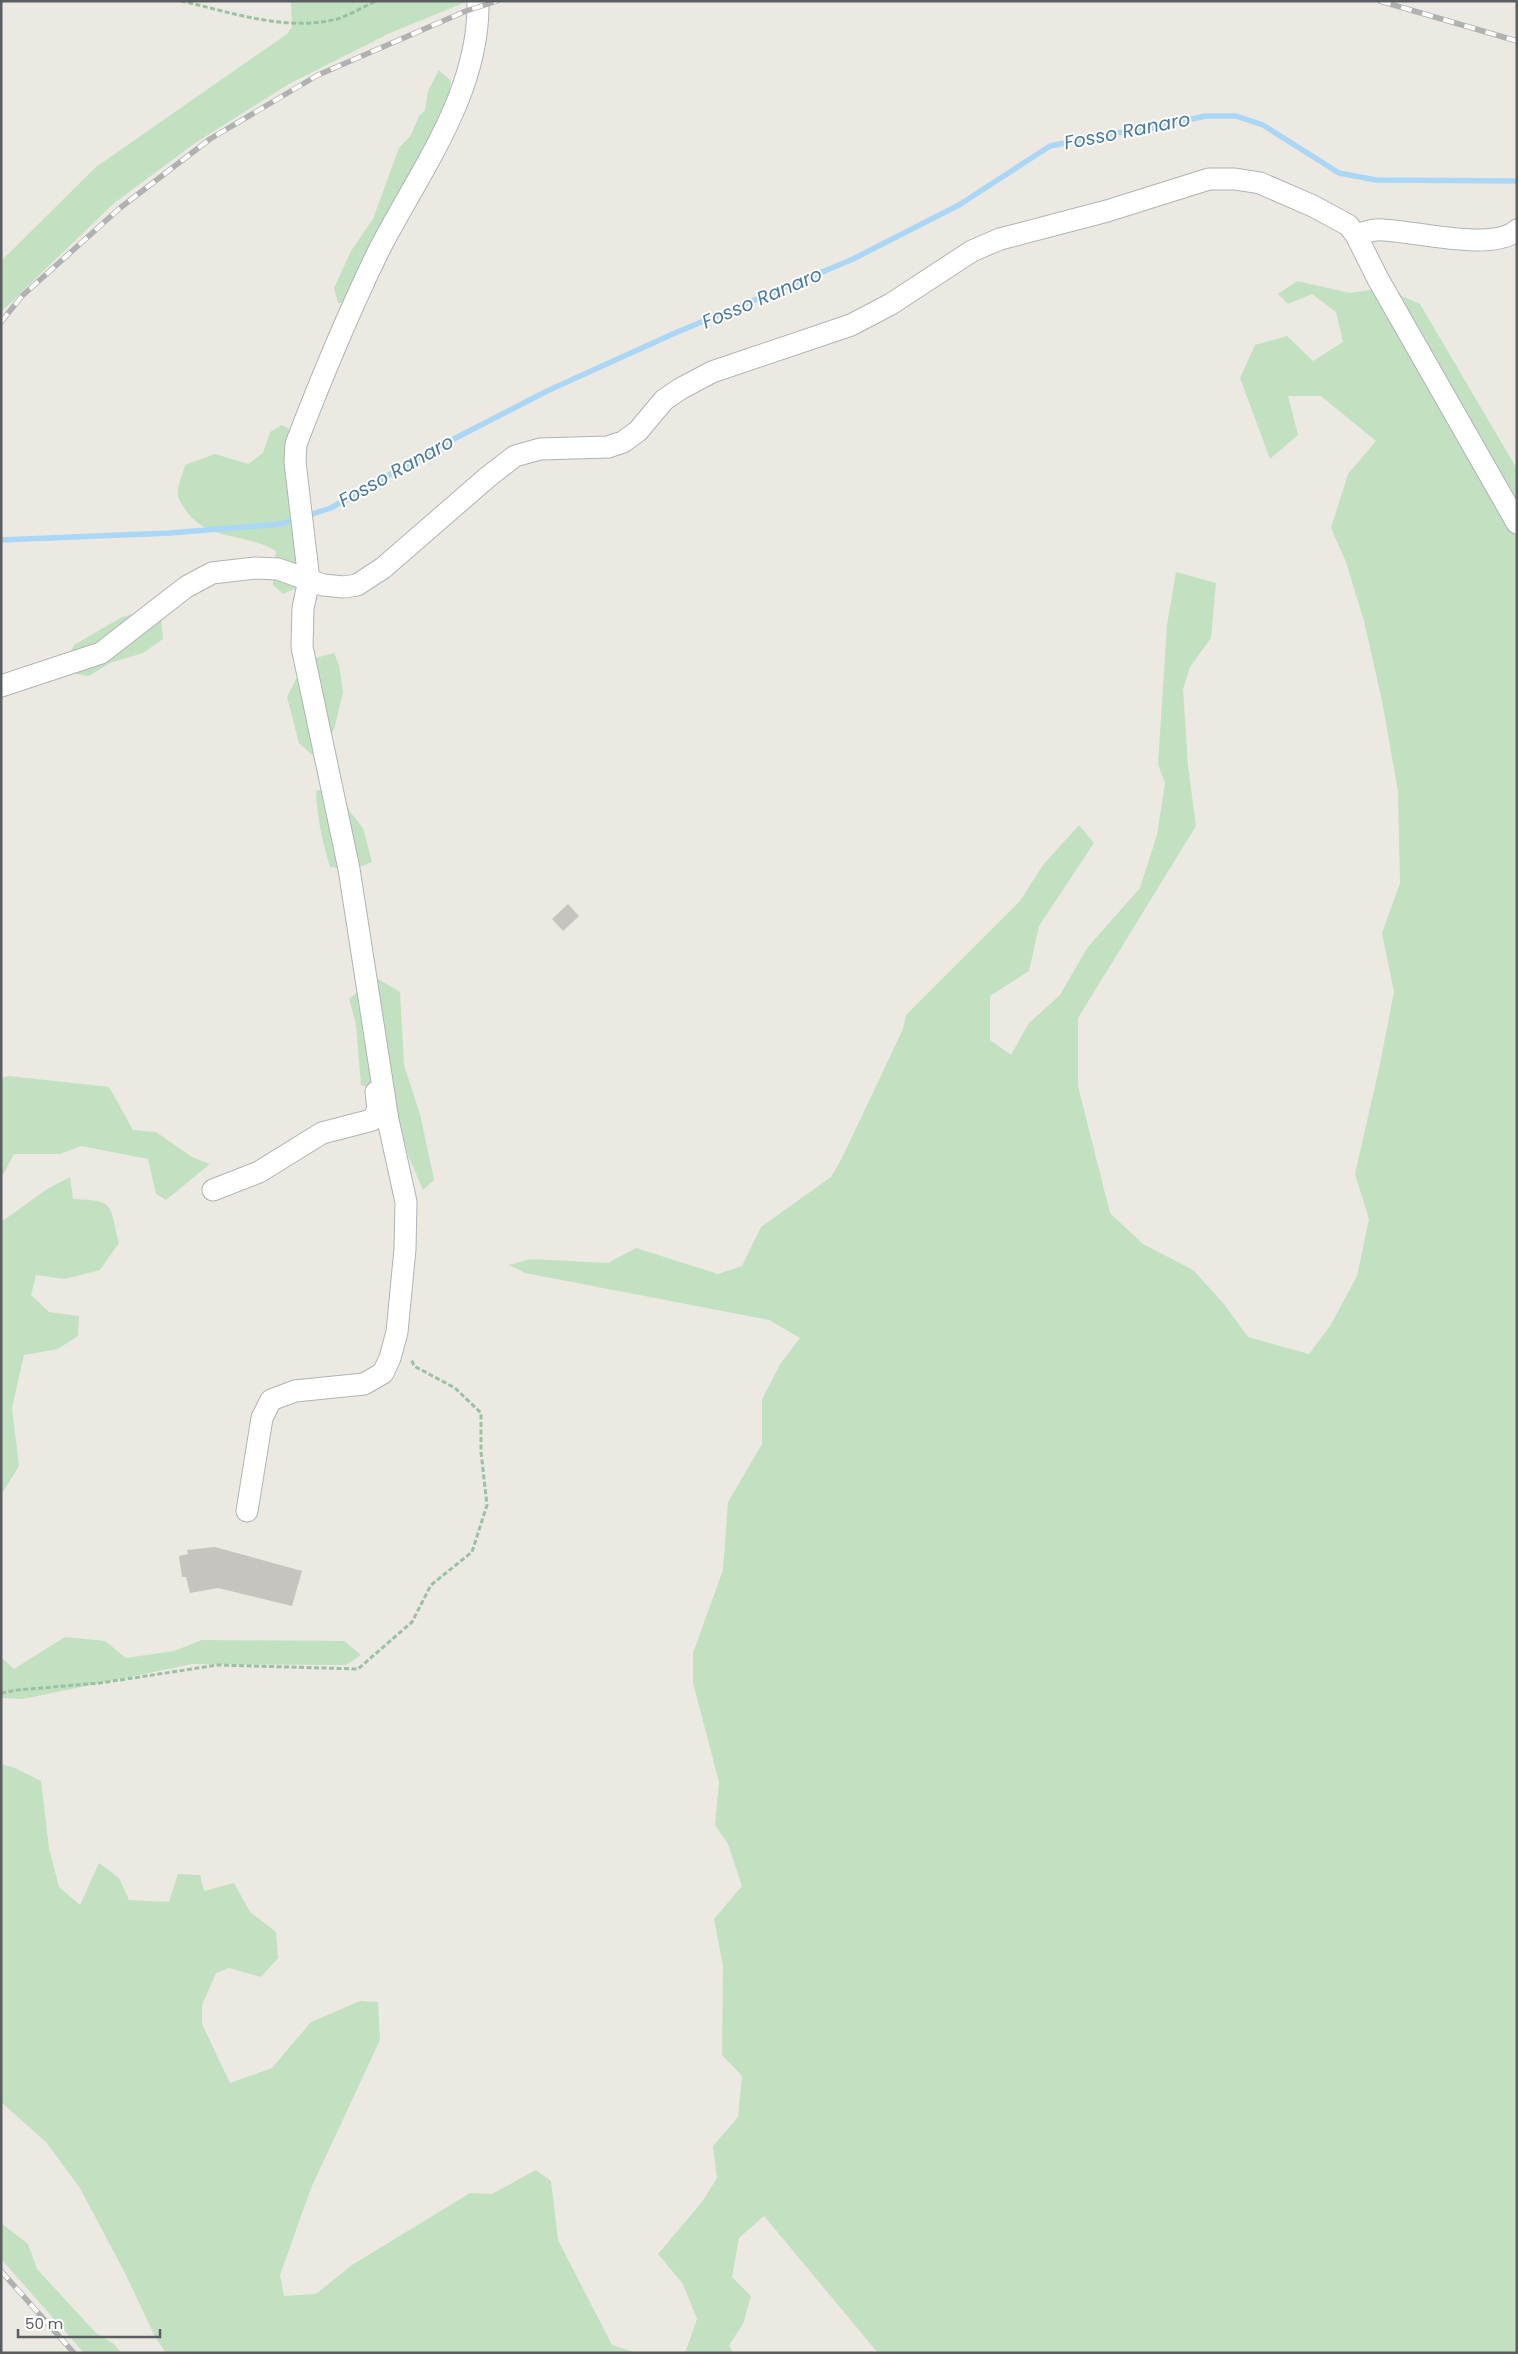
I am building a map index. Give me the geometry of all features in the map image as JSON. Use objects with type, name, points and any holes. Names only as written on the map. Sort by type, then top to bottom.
[{"type":"street","points":[[247,1511],[262,1418],[271,1400],[295,1391],[364,1384],[383,1373],[390,1358],[397,1332],[402,1288],[406,1202],[388,1120],[349,869],[302,647],[303,608],[309,580],[295,462],[296,444],[373,262],[446,127],[466,76],[476,42],[478,1]]},
{"type":"street","points":[[1,686],[100,653],[186,587],[212,573],[255,568],[278,569],[323,585],[344,587],[358,585],[383,568],[489,476],[515,456],[540,449],[608,447],[623,442],[638,431],[664,400],[688,385],[712,372],[850,325],[891,304],[972,251],[1000,239],[1107,211],[1201,182],[1235,179],[1260,183],[1313,206],[1348,226],[1356,235],[1378,279],[1517,522]]},
{"type":"street","points":[[1356,235],[1382,230],[1470,240],[1504,237],[1517,230]]},
{"type":"street","points":[[213,1190],[258,1172],[322,1133],[372,1120],[378,1109],[373,1064],[378,1056]]},
{"type":"path","points":[[181,1],[278,23],[306,24],[338,18],[376,1]]},
{"type":"path","points":[[1,1694],[18,1690],[100,1683],[218,1665],[358,1669],[412,1622],[431,1585],[472,1552],[487,1505],[481,1452],[482,1413],[455,1388],[414,1366],[409,1350]]},
{"type":"green space","points":[[291,1],[466,2],[390,33],[289,84],[195,143],[113,204],[1,312],[1,261],[96,167],[287,34],[292,27]]},
{"type":"green space","points":[[439,70],[451,81],[448,102],[348,303],[338,303],[334,288],[351,251],[373,219],[399,148],[411,135],[419,116],[425,110],[428,91]]},
{"type":"green space","points":[[1297,281],[1350,293],[1383,288],[1420,304],[1517,469],[1517,2353],[878,2353],[764,2216],[739,2238],[732,2277],[751,2296],[743,2324],[729,2345],[733,2353],[685,2353],[697,2319],[683,2284],[658,2254],[702,2202],[717,2178],[713,2146],[738,2117],[742,2076],[722,2055],[723,1966],[714,1919],[742,1886],[728,1844],[715,1825],[719,1782],[693,1683],[693,1653],[723,1570],[728,1502],[762,1444],[762,1399],[781,1363],[800,1338],[769,1320],[525,1273],[509,1265],[531,1259],[608,1263],[636,1248],[718,1274],[742,1266],[761,1227],[831,1177],[842,1158],[903,1029],[906,1015],[1020,901],[1043,865],[1079,825],[1094,843],[1039,926],[1029,971],[990,996],[990,1040],[1011,1055],[1029,1023],[1060,995],[1087,948],[1140,888],[1157,835],[1165,783],[1158,764],[1167,625],[1176,572],[1216,583],[1211,638],[1190,667],[1183,689],[1188,766],[1196,826],[1078,1018],[1078,1086],[1110,1213],[1143,1244],[1193,1270],[1224,1304],[1248,1337],[1309,1354],[1330,1326],[1357,1276],[1369,1219],[1355,1174],[1394,992],[1382,933],[1400,883],[1398,791],[1382,701],[1364,621],[1346,562],[1331,528],[1348,474],[1376,441],[1321,396],[1288,396],[1298,435],[1270,459],[1240,378],[1255,345],[1287,336],[1313,361],[1343,342],[1336,312],[1312,294],[1288,304],[1278,294]]},
{"type":"green space","points":[[282,425],[289,429],[288,461],[299,570],[296,588],[283,594],[273,585],[276,551],[252,541],[217,533],[206,528],[196,522],[178,497],[179,484],[185,465],[215,454],[248,464],[263,453],[270,432]]},
{"type":"green space","points":[[151,609],[161,619],[163,639],[143,653],[110,663],[89,676],[70,673],[68,656],[74,645],[122,617]]},
{"type":"green space","points":[[334,653],[339,665],[343,692],[334,730],[312,755],[299,743],[287,697],[305,661]]},
{"type":"green space","points":[[334,785],[342,801],[363,828],[372,862],[352,870],[330,867],[322,838],[316,791]]},
{"type":"green space","points":[[375,977],[400,992],[404,1065],[420,1114],[434,1180],[423,1190],[408,1155],[398,1116],[380,1091],[361,1085],[356,1024],[349,999]]},
{"type":"green space","points":[[9,1076],[109,1087],[133,1130],[156,1132],[192,1157],[210,1164],[166,1200],[156,1194],[148,1159],[81,1146],[60,1154],[14,1154],[1,1179],[1,1078]]},
{"type":"green space","points":[[70,1177],[73,1199],[97,1201],[104,1203],[108,1207],[114,1220],[119,1243],[100,1270],[65,1279],[36,1275],[31,1295],[49,1312],[79,1316],[78,1336],[58,1349],[24,1355],[12,1408],[19,1466],[1,1495],[1,1220],[4,1220],[47,1189]]},
{"type":"green space","points":[[65,1637],[105,1641],[126,1658],[174,1651],[202,1640],[344,1641],[361,1655],[346,1665],[192,1664],[23,1699],[1,1698],[1,1657],[14,1669]]},
{"type":"green space","points":[[1,1764],[15,1768],[41,1781],[49,1848],[59,1887],[80,1905],[99,1863],[119,1878],[129,1900],[169,1902],[178,1874],[200,1875],[204,1891],[234,1883],[250,1912],[276,1932],[278,1958],[261,1977],[229,1968],[216,1973],[202,2005],[202,2024],[230,2083],[272,2068],[311,2022],[360,2001],[378,2002],[380,2040],[311,2188],[280,2275],[284,2296],[316,2294],[352,2265],[470,2193],[492,2194],[536,2170],[551,2181],[558,2240],[612,2345],[637,2353],[166,2353],[155,2337],[126,2275],[80,2188],[46,2142],[1,2102]]},
{"type":"green space","points":[[1,2223],[28,2244],[37,2269],[96,2333],[114,2344],[121,2353],[84,2353],[1,2259]]},
{"type":"building","points":[[568,904],[579,916],[563,931],[552,919]]},
{"type":"building","points":[[215,1547],[302,1571],[292,1606],[218,1588],[190,1593],[186,1577],[182,1577],[179,1556],[188,1554],[187,1550]]},
{"type":"waterway","name":"Fosso Ranaro","points":[[306,516],[331,508],[444,444],[547,391],[675,333],[851,260],[959,205],[1050,146],[1109,134],[1153,128],[1205,116],[1236,116],[1263,125],[1339,173],[1376,180],[1517,181]]},
{"type":"waterway","name":"Fosso Ranaro","points":[[1,540],[170,533],[281,524],[298,518]]},
{"type":"railway","points":[[1,322],[22,296],[120,208],[210,139],[318,75],[466,11],[497,1]]},
{"type":"railway","points":[[1380,1],[1517,41]]},
{"type":"railway","points":[[1,2271],[74,2353]]}]
